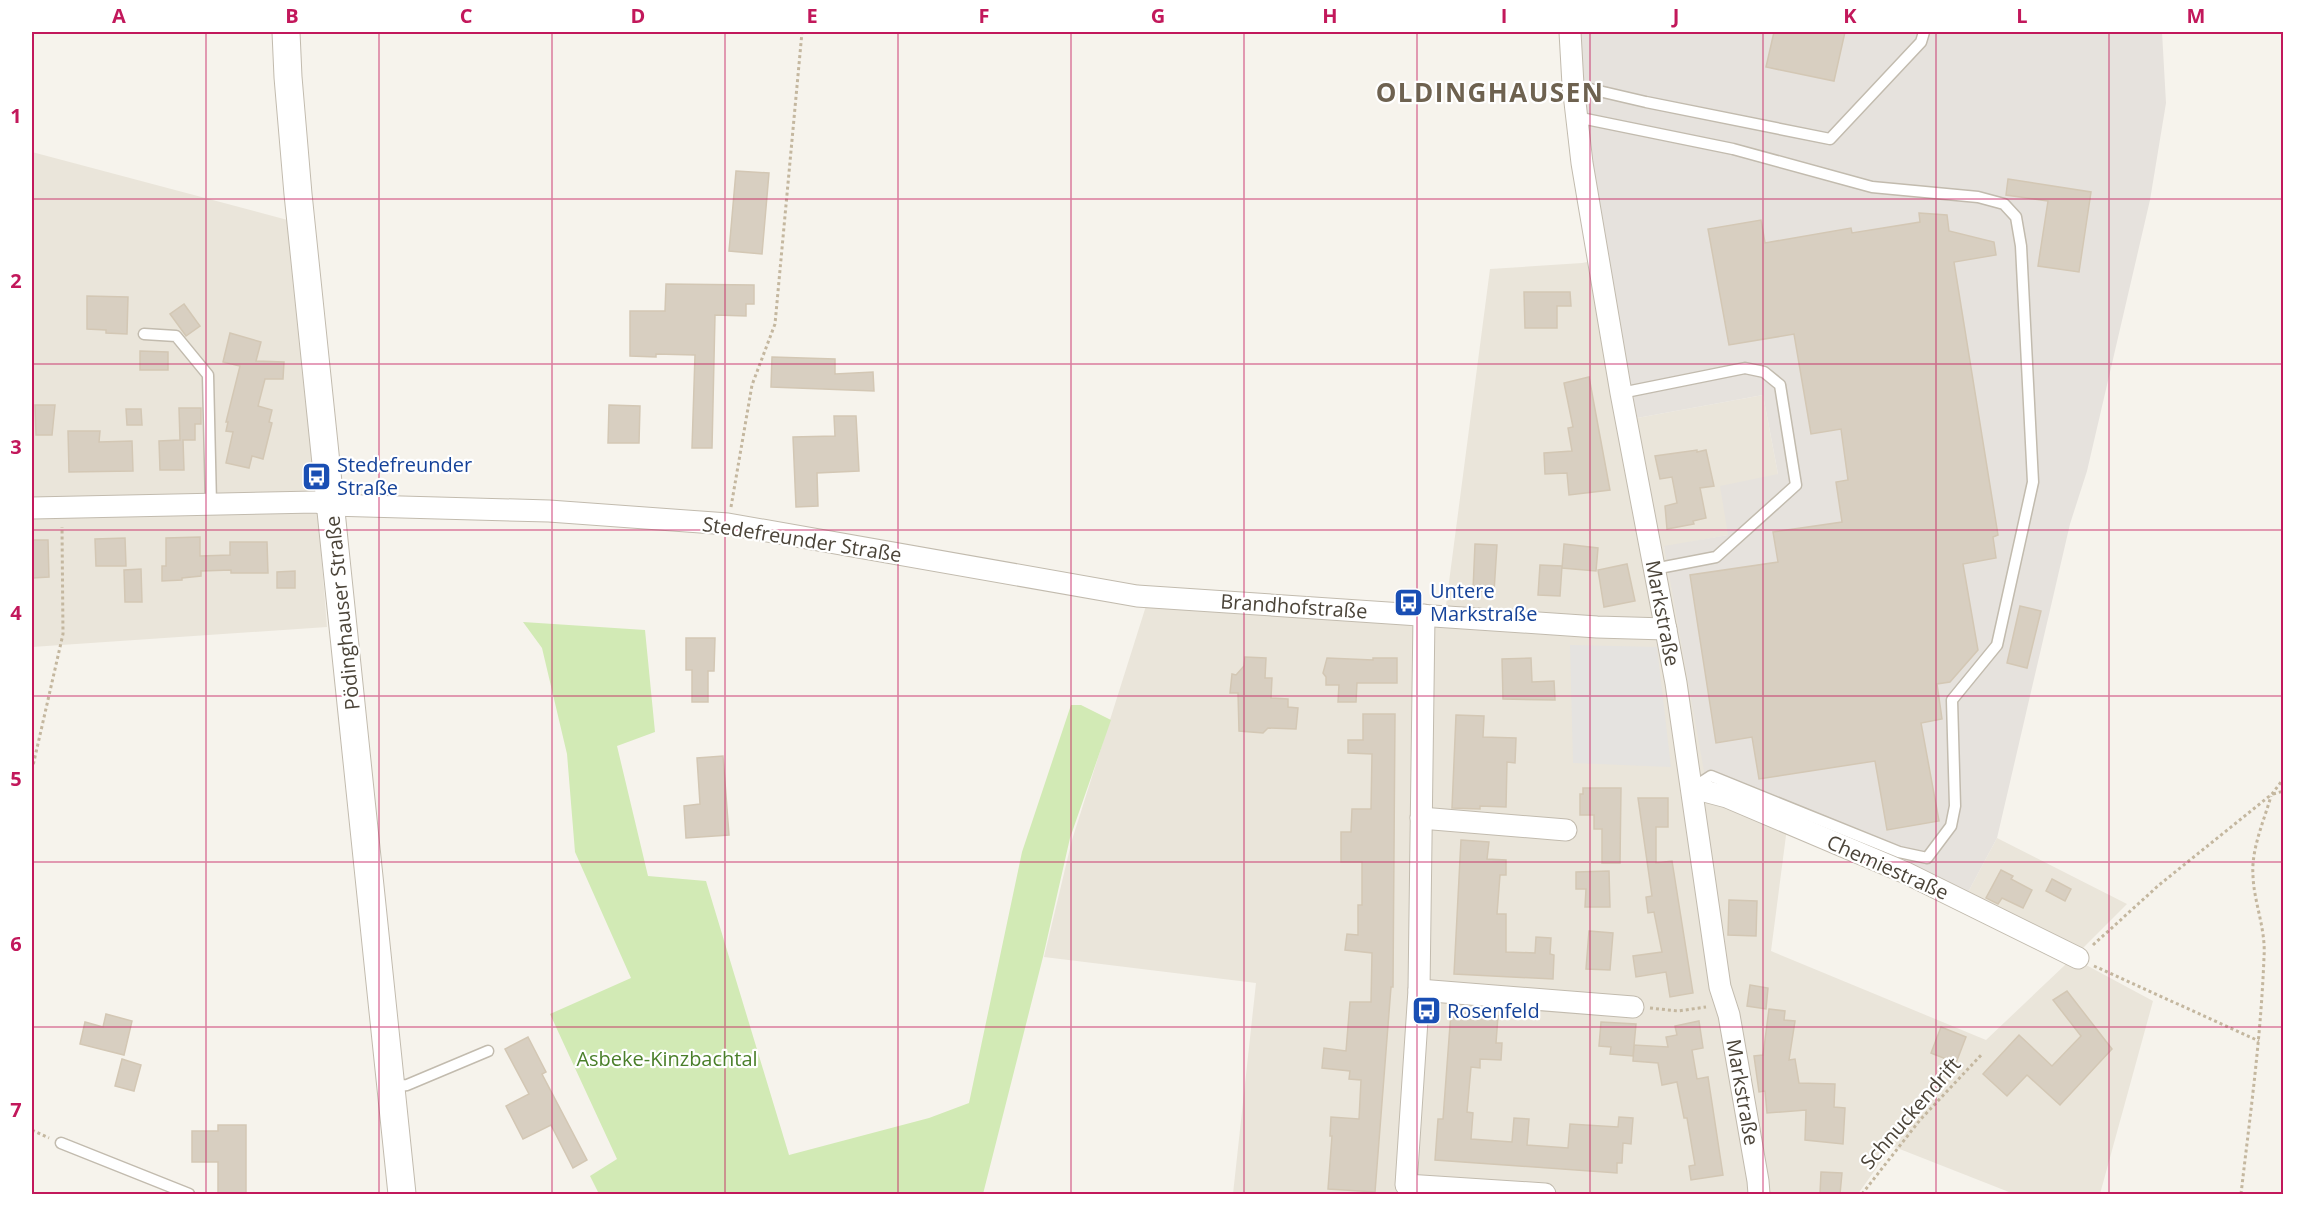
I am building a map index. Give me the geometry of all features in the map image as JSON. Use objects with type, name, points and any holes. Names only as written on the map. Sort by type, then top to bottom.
[{"type":"street","name":"Pödinghauser Straße","points":[[286,32],[291,121],[402,1194]]},
{"type":"street","name":"Markstraße","points":[[1570,32],[1576,117],[1621,393],[1666,629],[1693,788],[1720,987],[1726,1004],[1755,1158],[1759,1194]]},
{"type":"street","name":"Stedefreunder Straße","points":[[32,508],[316,502],[330,505],[549,510],[728,524],[1137,596]]},
{"type":"street","name":"Brandhofstraße","points":[[1137,596],[1597,627],[1666,629]]},
{"type":"street","points":[[1424,615],[1419,990],[1406,1190],[1545,1194]]},
{"type":"street","name":"Chemiestraße","points":[[1693,788],[1726,797],[1906,873],[2079,958]]},
{"type":"street","points":[[1421,818],[1566,830]]},
{"type":"street","points":[[1419,990],[1633,1007]]},
{"type":"lane","points":[[1573,85],[1830,139],[1921,42],[1924,32]]},
{"type":"lane","points":[[1576,117],[1733,149],[1872,187],[1978,197],[2004,204],[2016,217],[2033,482],[1997,645],[1952,700],[1955,806],[1951,826],[1927,858],[1899,852],[1711,776],[1693,788]]},
{"type":"lane","points":[[144,334],[176,336],[208,375],[210,504]]},
{"type":"lane","points":[[1621,393],[1745,368],[1764,372],[1780,385],[1796,485],[1716,557],[1654,569]]},
{"type":"lane","points":[[392,1087],[407,1085],[488,1051]]},
{"type":"lane","points":[[61,1143],[189,1194]]},
{"type":"path","points":[[728,524],[752,385],[775,324],[802,32]]},
{"type":"path","points":[[32,770],[63,634],[62,507]]},
{"type":"path","points":[[2259,1041],[2079,958],[2159,885],[2272,794],[2283,778]]},
{"type":"path","points":[[2272,794],[2283,791]]},
{"type":"path","points":[[2241,1194],[2259,1041],[2265,954],[2261,916],[2252,875],[2257,843],[2272,794]]},
{"type":"path","points":[[1633,1007],[1678,1011],[1726,1004]]},
{"type":"path","name":"Schnuckendrift","points":[[1862,1194],[1920,1120],[1983,1053]]},
{"type":"path","points":[[32,1130],[61,1143]]},
{"type":"shaded area","points":[[1578,32],[2162,32],[2166,103],[2150,200],[2087,471],[2070,524],[1997,838],[1966,896],[1716,791],[1705,777],[1664,546],[1728,535],[1720,486],[1778,474],[1763,395],[1637,418],[1593,174]]},
{"type":"shaded area","points":[[32,152],[295,222],[327,627],[32,647]]},
{"type":"shaded area","points":[[1608,258],[1637,418],[1763,395],[1778,474],[1728,535],[1664,547],[1788,820],[1771,951],[1986,1040],[2065,965],[2069,949],[1966,896],[1997,838],[2127,904],[2073,958],[2153,1001],[2100,1194],[2014,1194],[1892,1146],[1858,1194],[1233,1194],[1256,983],[1044,957],[1072,840],[1146,606],[1414,625],[1446,605],[1490,269],[1582,263]]},
{"type":"shaded area","points":[[1570,645],[1657,647],[1671,767],[1573,763]]},
{"type":"green space","name":"Asbeke-Kinzbachtal","points":[[523,622],[645,630],[655,732],[617,746],[648,876],[706,881],[789,1155],[929,1118],[969,1103],[1022,852],[1071,705],[1081,705],[1111,720],[1070,838],[1043,957],[983,1194],[599,1194],[590,1176],[617,1159],[550,1014],[631,978],[575,852],[567,754],[542,648]]},
{"type":"building","points":[[1774,32],[1845,32],[1834,81],[1766,67]]},
{"type":"building","points":[[736,171],[769,173],[762,254],[729,251]]},
{"type":"building","points":[[2008,179],[2091,192],[2079,272],[2038,266],[2048,201],[2006,195]]},
{"type":"building","points":[[1919,213],[1947,215],[1949,231],[1994,242],[1996,255],[1954,262],[1998,535],[1993,537],[1996,558],[1963,564],[1978,650],[1950,682],[1937,684],[1942,719],[1921,723],[1939,821],[1887,830],[1875,761],[1759,779],[1752,737],[1716,743],[1690,575],[1778,562],[1773,532],[1842,522],[1836,482],[1848,480],[1841,429],[1811,434],[1794,334],[1729,345],[1708,229],[1761,220],[1765,243],[1851,228],[1852,233],[1920,222]]},
{"type":"building","points":[[666,284],[754,285],[754,304],[746,304],[746,316],[715,315],[712,448],[692,448],[695,355],[630,356],[630,311],[665,311]]},
{"type":"building","points":[[1524,292],[1570,292],[1571,306],[1557,306],[1557,328],[1525,328]]},
{"type":"building","points":[[87,296],[128,297],[127,334],[87,329]]},
{"type":"building","points":[[184,304],[200,326],[186,336],[170,314]]},
{"type":"building","points":[[230,333],[261,342],[256,361],[284,362],[283,379],[265,379],[258,406],[272,410],[269,422],[272,423],[263,459],[252,456],[249,468],[226,463],[233,432],[226,431],[228,422],[226,422],[240,366],[223,362]]},
{"type":"building","points":[[140,351],[168,352],[168,370],[140,370]]},
{"type":"building","points":[[772,357],[835,359],[835,374],[873,372],[874,391],[771,387]]},
{"type":"building","points":[[1589,377],[1610,490],[1569,495],[1567,473],[1545,474],[1544,453],[1572,451],[1568,428],[1573,427],[1564,383]]},
{"type":"building","points":[[35,405],[55,405],[52,435],[36,435]]},
{"type":"building","points":[[609,405],[640,406],[639,443],[608,443]]},
{"type":"building","points":[[179,408],[201,408],[201,424],[195,424],[195,440],[183,440],[184,470],[160,470],[159,441],[180,440]]},
{"type":"building","points":[[126,409],[141,409],[142,425],[127,425]]},
{"type":"building","points":[[834,416],[856,416],[859,471],[817,473],[818,506],[796,507],[793,437],[835,436]]},
{"type":"building","points":[[68,431],[100,431],[99,442],[132,441],[133,471],[69,472]]},
{"type":"building","points":[[1697,450],[1697,452],[1706,450],[1714,486],[1700,488],[1706,518],[1693,521],[1694,524],[1667,529],[1665,506],[1677,503],[1672,477],[1660,479],[1655,456]]},
{"type":"building","points":[[200,537],[200,556],[230,555],[230,542],[267,542],[268,573],[231,573],[231,570],[201,571],[201,576],[162,581],[162,566],[166,566],[166,538]]},
{"type":"building","points":[[125,538],[126,566],[96,566],[95,539]]},
{"type":"building","points":[[32,540],[48,540],[49,577],[33,578]]},
{"type":"building","points":[[1475,544],[1497,545],[1494,592],[1473,590]]},
{"type":"building","points":[[1564,544],[1598,548],[1596,571],[1562,568]]},
{"type":"building","points":[[1627,564],[1635,601],[1604,607],[1598,570]]},
{"type":"building","points":[[1540,565],[1562,566],[1560,596],[1538,595]]},
{"type":"building","points":[[141,569],[142,602],[125,602],[124,570]]},
{"type":"building","points":[[295,571],[295,588],[277,588],[277,572]]},
{"type":"building","points":[[2020,606],[2041,611],[2027,668],[2007,663]]},
{"type":"building","points":[[686,638],[715,638],[714,671],[708,671],[708,702],[692,702],[692,670],[686,670]]},
{"type":"building","points":[[1245,657],[1266,658],[1265,678],[1272,678],[1271,698],[1288,699],[1288,707],[1298,708],[1296,729],[1268,728],[1263,733],[1239,731],[1238,693],[1230,693],[1232,674],[1236,675],[1244,666]]},
{"type":"building","points":[[1327,658],[1373,660],[1373,658],[1397,658],[1397,683],[1357,683],[1356,702],[1338,702],[1339,685],[1326,685],[1326,677],[1323,673]]},
{"type":"building","points":[[1531,658],[1532,682],[1554,681],[1555,700],[1503,699],[1502,659]]},
{"type":"building","points":[[1363,714],[1395,714],[1393,987],[1391,987],[1375,1192],[1328,1189],[1331,1117],[1359,1119],[1361,1080],[1349,1079],[1350,1071],[1322,1068],[1324,1048],[1346,1051],[1350,1002],[1371,1002],[1372,953],[1345,950],[1347,934],[1358,935],[1358,905],[1362,905],[1362,862],[1341,862],[1341,832],[1351,832],[1352,809],[1371,809],[1372,754],[1348,753],[1348,740],[1363,740]]},
{"type":"building","points":[[1456,715],[1484,716],[1483,737],[1516,738],[1515,763],[1507,762],[1506,807],[1452,808]]},
{"type":"building","points":[[723,756],[729,835],[686,838],[684,806],[700,804],[697,758]]},
{"type":"building","points":[[1583,788],[1621,788],[1620,863],[1602,863],[1602,829],[1594,829],[1594,815],[1580,815],[1580,794],[1583,794]]},
{"type":"building","points":[[1638,798],[1668,798],[1668,827],[1656,827],[1656,863],[1672,861],[1693,993],[1670,997],[1666,972],[1636,977],[1633,956],[1662,952],[1654,912],[1648,913],[1646,897],[1652,896]]},
{"type":"building","points":[[1461,840],[1489,842],[1487,859],[1506,860],[1506,875],[1500,875],[1497,914],[1506,914],[1506,952],[1535,953],[1536,937],[1551,938],[1550,954],[1554,955],[1553,979],[1454,974]]},
{"type":"building","points":[[2001,870],[2013,876],[2011,879],[2032,890],[2023,908],[2002,898],[1998,904],[1986,898]]},
{"type":"building","points":[[1609,871],[1610,907],[1585,907],[1586,889],[1576,889],[1576,872]]},
{"type":"building","points":[[2052,879],[2071,889],[2065,901],[2046,891]]},
{"type":"building","points":[[1729,900],[1757,901],[1756,936],[1728,935]]},
{"type":"building","points":[[1589,931],[1613,933],[1610,970],[1586,969]]},
{"type":"building","points":[[1750,985],[1768,988],[1766,1009],[1747,1006]]},
{"type":"building","points":[[2067,991],[2112,1049],[2060,1105],[2027,1075],[2007,1096],[1983,1074],[2019,1035],[2052,1066],[2081,1036],[2053,1000]]},
{"type":"building","points":[[1769,1009],[1785,1011],[1784,1020],[1795,1021],[1789,1060],[1795,1059],[1799,1083],[1835,1084],[1834,1107],[1845,1108],[1843,1144],[1805,1140],[1806,1110],[1767,1113],[1765,1091],[1759,1092],[1754,1056],[1763,1055]]},
{"type":"building","points":[[1451,1012],[1498,1016],[1496,1043],[1502,1043],[1501,1060],[1480,1059],[1480,1068],[1471,1067],[1467,1112],[1473,1113],[1471,1139],[1512,1142],[1514,1118],[1529,1119],[1527,1145],[1568,1148],[1570,1124],[1618,1127],[1619,1117],[1633,1118],[1631,1144],[1623,1143],[1622,1163],[1617,1163],[1617,1173],[1435,1160],[1438,1119],[1443,1119]]},
{"type":"building","points":[[106,1014],[132,1021],[124,1055],[80,1044],[85,1022],[103,1027]]},
{"type":"building","points":[[1699,1021],[1703,1048],[1692,1050],[1697,1079],[1708,1077],[1723,1175],[1691,1180],[1689,1166],[1695,1165],[1687,1118],[1684,1118],[1677,1082],[1662,1085],[1658,1063],[1633,1061],[1634,1045],[1668,1047],[1666,1037],[1677,1035],[1675,1026]]},
{"type":"building","points":[[1601,1022],[1636,1024],[1633,1056],[1610,1054],[1611,1047],[1599,1046]]},
{"type":"building","points":[[1941,1027],[1966,1037],[1956,1063],[1931,1053]]},
{"type":"building","points":[[528,1037],[546,1072],[542,1074],[587,1160],[573,1168],[551,1125],[523,1139],[506,1106],[529,1094],[505,1049]]},
{"type":"building","points":[[122,1059],[141,1065],[134,1091],[115,1086]]},
{"type":"building","points":[[218,1125],[246,1125],[246,1194],[218,1194],[218,1162],[192,1162],[192,1131],[218,1131]]},
{"type":"building","points":[[1821,1172],[1842,1173],[1840,1194],[1820,1194]]},
{"type":"place","name":"Stedefreunder Straße","points":[[316,476]]},
{"type":"place","name":"Untere Markstraße","points":[[1409,602]]},
{"type":"place","name":"Rosenfeld","points":[[1426,1010]]},
{"type":"district","name":"OLDINGHAUSEN","points":[[1490,92]]}]
